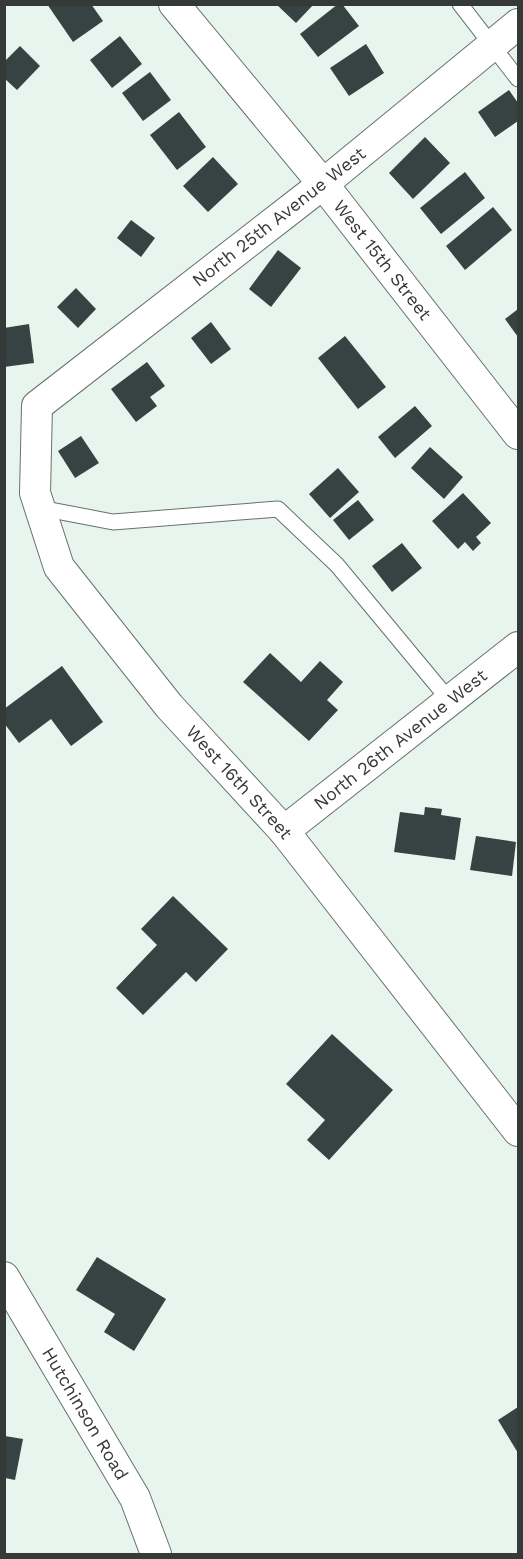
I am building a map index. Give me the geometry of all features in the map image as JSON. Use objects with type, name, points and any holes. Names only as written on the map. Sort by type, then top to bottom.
[{"type":"street","name":"West 15th Street","points":[[174,4],[323,184],[519,434]]},
{"type":"street","name":"North 25th Avenue West","points":[[37,406],[323,184],[519,24]]},
{"type":"street","name":"West 16th Street","points":[[37,406],[35,493],[59,567],[169,706],[284,831],[519,1131]]},
{"type":"street","name":"North 26th Avenue West","points":[[284,831],[519,646]]},
{"type":"street","name":"Hutchinson Road","points":[[4,1277],[135,1498],[156,1554]]},
{"type":"lane","points":[[460,4],[519,79]]},
{"type":"lane","points":[[40,508],[113,522],[278,508],[337,565],[450,700]]},
{"type":"building","points":[[47,4],[91,4],[103,21],[73,42]]},
{"type":"building","points":[[276,4],[314,4],[296,23]]},
{"type":"building","points":[[338,4],[342,4],[359,26],[318,57],[300,34]]},
{"type":"building","points":[[120,36],[142,64],[112,88],[90,60]]},
{"type":"building","points":[[366,44],[384,73],[349,96],[330,68]]},
{"type":"building","points":[[20,46],[40,66],[17,90],[4,78],[4,62]]},
{"type":"building","points":[[150,72],[171,100],[143,121],[122,93]]},
{"type":"building","points":[[509,90],[518,103],[518,121],[495,137],[478,112]]},
{"type":"building","points":[[179,112],[206,147],[177,170],[150,135]]},
{"type":"building","points":[[425,137],[450,163],[413,199],[389,173]]},
{"type":"building","points":[[213,157],[238,184],[208,212],[183,186]]},
{"type":"building","points":[[465,172],[485,198],[441,234],[420,208]]},
{"type":"building","points":[[493,207],[512,230],[465,270],[446,246]]},
{"type":"building","points":[[131,220],[155,238],[141,257],[117,238]]},
{"type":"building","points":[[278,250],[301,268],[271,307],[249,289]]},
{"type":"building","points":[[76,288],[96,309],[78,328],[57,307]]},
{"type":"building","points":[[518,309],[518,337],[505,319]]},
{"type":"building","points":[[211,322],[231,349],[211,364],[191,338]]},
{"type":"building","points":[[29,324],[34,363],[4,367],[4,328]]},
{"type":"building","points":[[345,336],[386,387],[358,409],[318,358]]},
{"type":"building","points":[[147,362],[165,386],[150,397],[157,406],[136,422],[111,389]]},
{"type":"building","points":[[415,406],[432,426],[395,458],[378,437]]},
{"type":"building","points":[[81,436],[99,463],[75,478],[58,451]]},
{"type":"building","points":[[430,447],[463,477],[444,499],[411,468]]},
{"type":"building","points":[[338,468],[359,492],[330,518],[309,494]]},
{"type":"building","points":[[463,493],[491,523],[476,537],[481,543],[473,551],[465,542],[458,549],[432,521]]},
{"type":"building","points":[[358,500],[374,520],[349,540],[333,520]]},
{"type":"building","points":[[402,543],[422,568],[392,592],[372,566]]},
{"type":"building","points":[[270,653],[301,682],[320,661],[343,682],[327,700],[338,710],[309,741],[243,682]]},
{"type":"building","points":[[62,666],[103,722],[71,746],[51,719],[19,743],[4,723],[4,709]]},
{"type":"building","points":[[425,807],[442,809],[441,815],[461,818],[455,860],[394,852],[400,812],[424,815]]},
{"type":"building","points":[[476,836],[516,842],[512,876],[470,870]]},
{"type":"building","points":[[173,896],[228,949],[196,982],[186,972],[143,1015],[116,988],[157,945],[141,929]]},
{"type":"building","points":[[332,1034],[393,1090],[329,1160],[307,1140],[325,1120],[286,1084]]},
{"type":"building","points":[[97,1257],[166,1299],[134,1351],[104,1332],[115,1314],[76,1290]]},
{"type":"building","points":[[518,1407],[518,1453],[498,1420]]},
{"type":"building","points":[[5,1436],[23,1439],[15,1480],[5,1478]]}]
